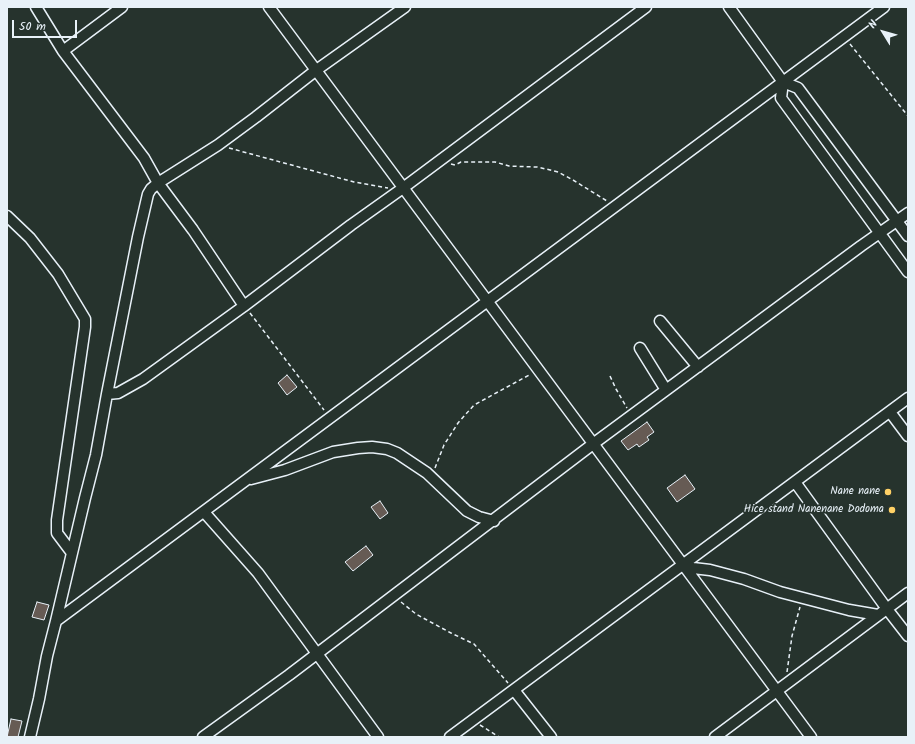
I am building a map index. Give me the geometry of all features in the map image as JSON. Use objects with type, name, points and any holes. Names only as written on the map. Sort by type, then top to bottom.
[{"type":"street","points":[[36,7],[63,51],[144,158],[158,183],[193,230],[244,306]]},
{"type":"street","points":[[63,51],[122,7]]},
{"type":"street","points":[[269,7],[401,189],[538,370],[811,737]]},
{"type":"street","points":[[30,737],[47,656],[96,455],[146,200],[151,189],[218,145],[315,71],[405,7]]},
{"type":"street","points":[[107,394],[118,393],[143,379],[244,306],[646,7]]},
{"type":"street","points":[[729,7],[783,82],[798,88],[908,236]]},
{"type":"street","points":[[56,621],[884,7]]},
{"type":"street","points":[[783,82],[781,98],[908,272]]},
{"type":"street","points":[[203,737],[317,654],[494,521],[593,444],[908,214]]},
{"type":"street","points":[[7,216],[30,238],[58,274],[84,319],[85,327],[57,520],[57,533],[72,553]]},
{"type":"street","points":[[660,321],[698,367]]},
{"type":"street","points":[[640,348],[666,390]]},
{"type":"street","points":[[450,737],[908,398]]},
{"type":"street","points":[[890,412],[908,436]]},
{"type":"street","points":[[246,481],[285,470],[344,449],[372,447],[387,449],[397,453],[432,477],[467,511],[479,517],[494,521]]},
{"type":"street","points":[[795,482],[908,636]]},
{"type":"street","points":[[204,512],[258,573],[378,737]]},
{"type":"street","points":[[683,565],[744,579],[780,592],[849,610],[878,615]]},
{"type":"street","points":[[715,737],[908,593]]},
{"type":"street","points":[[514,690],[551,737]]},
{"type":"path","points":[[844,36],[908,116]]},
{"type":"path","points":[[218,145],[354,182],[401,189]]},
{"type":"path","points":[[443,158],[452,165],[461,162],[495,162],[509,166],[537,167],[558,172],[615,207]]},
{"type":"path","points":[[244,306],[330,418]]},
{"type":"path","points":[[432,477],[444,445],[458,423],[474,405],[510,387],[538,370]]},
{"type":"path","points":[[610,376],[627,409],[629,418]]},
{"type":"path","points":[[393,596],[416,614],[477,646],[514,690]]},
{"type":"path","points":[[785,684],[792,636],[803,598]]},
{"type":"path","points":[[473,721],[499,737]]},
{"type":"building","points":[[287,375],[297,387],[287,395],[278,383]]},
{"type":"building","points":[[647,422],[654,432],[647,437],[649,440],[639,447],[637,444],[628,450],[621,441]]},
{"type":"building","points":[[685,475],[695,489],[677,502],[667,488]]},
{"type":"building","points":[[380,501],[388,513],[380,519],[371,507]]},
{"type":"building","points":[[366,546],[373,555],[353,571],[345,562]]},
{"type":"building","points":[[37,602],[49,605],[44,620],[32,617]]},
{"type":"building","points":[[11,719],[22,721],[18,737],[7,737]]},
{"type":"place","name":"Nane nane","points":[[888,492]]},
{"type":"place","name":"Hice stand Nanenane Dodoma","points":[[892,510]]}]
